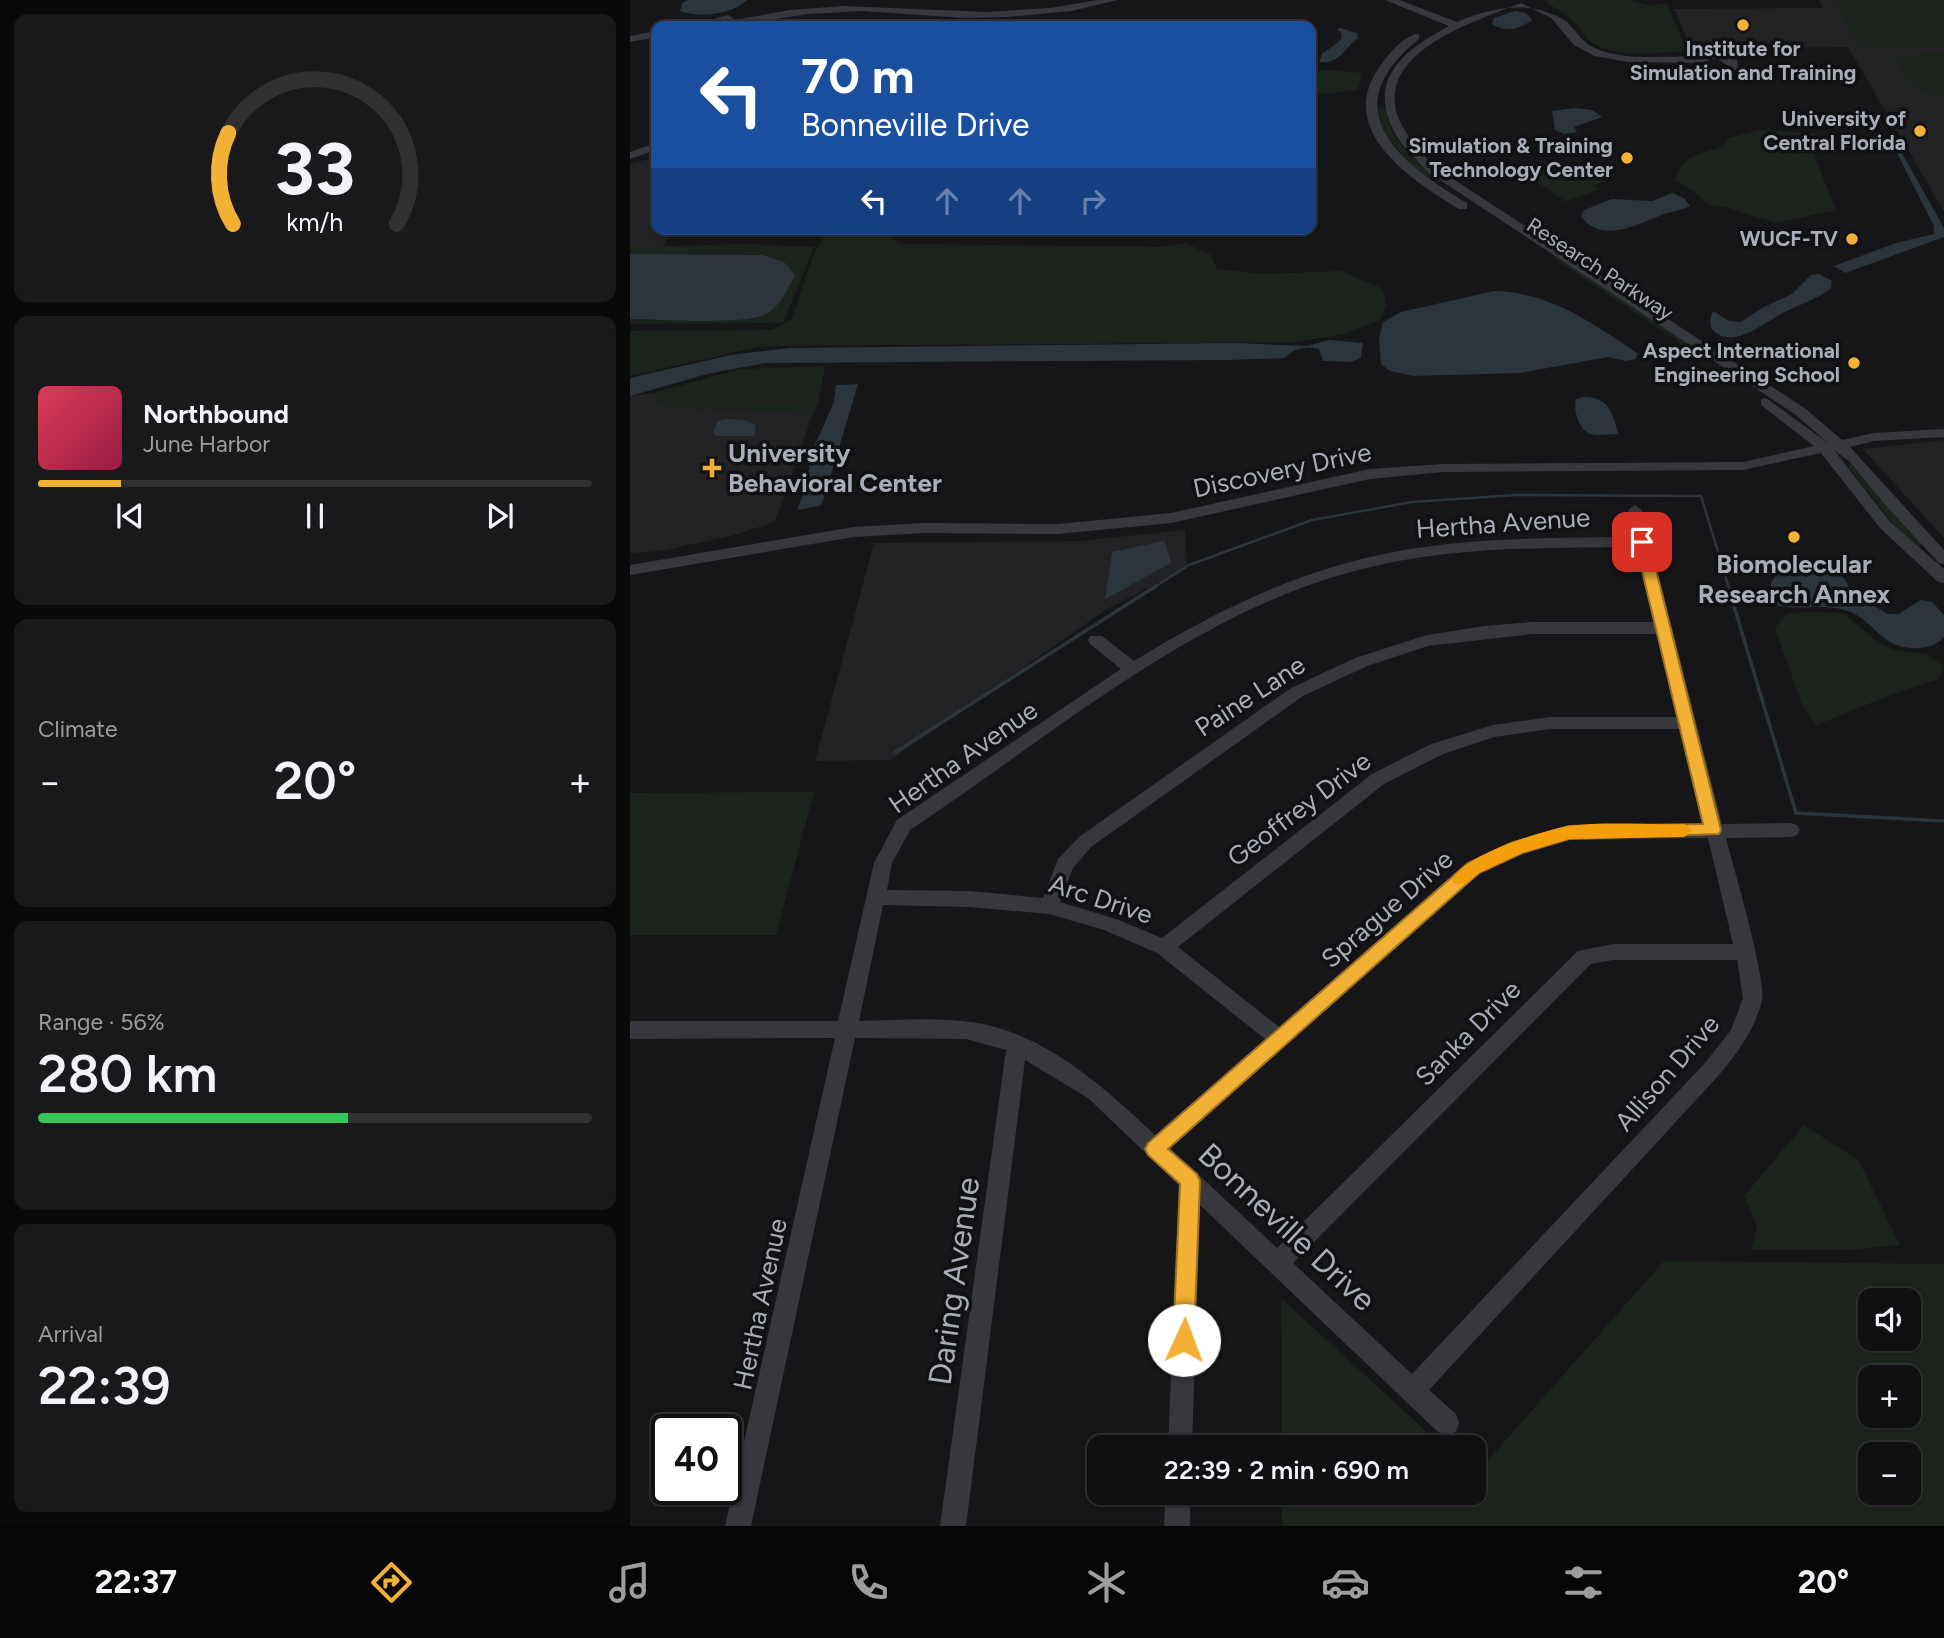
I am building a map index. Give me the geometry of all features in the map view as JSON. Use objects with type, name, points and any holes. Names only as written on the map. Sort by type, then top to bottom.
[{"type":"street","points":[[737,21],[770,12],[862,8],[994,11],[1113,0]]},
{"type":"street","points":[[1390,0],[1454,21]]},
{"type":"street","points":[[1418,0],[1454,21]]},
{"type":"street","points":[[1495,0],[1396,50],[1380,70],[1372,96],[1388,98],[1391,79],[1407,57],[1454,21],[1521,0],[1555,16],[1564,24],[1574,41],[1592,52],[1623,58],[1700,60]]},
{"type":"street","points":[[795,1],[815,4]]},
{"type":"street","points":[[720,21],[815,4],[865,2],[994,11]]},
{"type":"street","points":[[630,39],[651,35]]},
{"type":"street","points":[[630,46],[651,42]]},
{"type":"street","name":"Research Parkway","points":[[1372,96],[1376,129],[1394,157],[1428,184],[1832,446],[1885,525],[1944,578]]},
{"type":"street","name":"Research Parkway","points":[[1388,98],[1393,122],[1409,149],[1432,170],[1801,412],[1944,559]]},
{"type":"street","points":[[630,156],[651,148]]},
{"type":"street","name":"Discovery Drive","points":[[630,570],[854,532],[924,528],[1058,529],[1157,520],[1370,474],[1443,468],[1743,466],[1888,435],[1944,433]]},
{"type":"street","name":"Allison Drive","points":[[1413,1390],[1712,1069],[1739,1035],[1753,998],[1745,952],[1635,510]]},
{"type":"street","name":"Hertha Avenue","points":[[738,1526],[883,863],[903,825],[1206,624],[1263,597],[1356,565],[1429,551],[1480,545],[1642,542]]},
{"type":"street","name":"Paine Lane","points":[[1049,906],[1065,864],[1085,842],[1297,692],[1361,662],[1427,641],[1485,632],[1532,628],[1664,628]]},
{"type":"street","points":[[1096,640],[1134,670]]},
{"type":"street","name":"Geoffrey Drive","points":[[1164,947],[1378,779],[1437,749],[1493,732],[1550,723],[1688,723]]},
{"type":"street","name":"Sprague Drive","points":[[1154,1149],[1474,868],[1517,848],[1569,833],[1791,830]]},
{"type":"street","name":"Arc Drive","points":[[876,897],[970,899],[1049,906],[1109,924],[1164,947],[1278,1038]]},
{"type":"street","name":"Sanka Drive","points":[[1278,1263],[1585,957],[1613,952],[1745,952]]},
{"type":"street","name":"Bonneville Drive","points":[[630,1030],[848,1029],[976,1032],[1017,1045],[1095,1092],[1447,1423]]},
{"type":"street","name":"Daring Avenue","points":[[953,1526],[1017,1045]]},
{"type":"street","points":[[1180,1435],[1190,1181]]},
{"type":"street","points":[[1177,1526],[1178,1505]]},
{"type":"shaded area","points":[[688,0],[747,0],[733,9],[706,15],[680,11],[682,3]]},
{"type":"shaded area","points":[[1629,0],[1646,5],[1667,4],[1687,51],[1637,54],[1600,47],[1588,39],[1569,17],[1544,2]]},
{"type":"shaded area","name":"University of Central Florida","points":[[1819,0],[1944,0],[1944,212],[1848,47],[1691,49],[1674,9],[1823,8]]},
{"type":"shaded area","points":[[1832,0],[1944,0],[1944,46],[1860,46]]},
{"type":"shaded area","points":[[1515,11],[1526,13],[1532,20],[1512,29],[1492,24],[1494,18]]},
{"type":"shaded area","points":[[1337,29],[1357,33],[1358,38],[1332,61],[1319,62],[1322,54],[1341,40],[1342,34]]},
{"type":"shaded area","points":[[1932,52],[1944,53],[1944,99],[1912,85],[1895,60]]},
{"type":"shaded area","points":[[1316,71],[1362,73],[1358,90],[1316,94]]},
{"type":"shaded area","points":[[1386,108],[1397,140],[1413,158],[1440,180],[1439,182],[1416,169],[1394,145],[1384,130],[1377,109]]},
{"type":"shaded area","points":[[1575,108],[1592,110],[1602,117],[1574,127],[1577,132],[1564,134],[1555,130],[1552,111]]},
{"type":"shaded area","points":[[1760,130],[1812,133],[1828,141],[1815,154],[1815,158],[1836,210],[1776,223],[1725,207],[1709,205],[1675,180],[1680,168],[1694,156],[1717,148],[1729,138]]},
{"type":"shaded area","points":[[1887,134],[1894,139],[1944,228],[1944,237],[1845,273],[1834,266],[1896,243],[1934,234],[1934,226]]},
{"type":"shaded area","points":[[651,158],[651,235],[669,235],[659,256],[630,256],[630,164]]},
{"type":"shaded area","points":[[1547,161],[1561,170],[1580,164],[1607,180],[1594,185],[1598,190],[1561,203],[1565,201],[1530,177],[1529,167]]},
{"type":"shaded area","points":[[1672,193],[1684,198],[1690,206],[1621,230],[1599,229],[1581,216],[1584,210],[1612,199],[1652,201]]},
{"type":"shaded area","points":[[825,235],[889,235],[899,244],[1162,247],[1185,243],[1211,255],[1217,269],[1260,274],[1341,271],[1383,289],[1386,306],[1380,320],[1344,334],[1294,342],[758,347],[630,376],[630,331],[772,330],[792,319],[812,258]]},
{"type":"shaded area","points":[[745,244],[814,247],[783,323],[630,324],[630,247]]},
{"type":"shaded area","points":[[630,254],[762,255],[784,262],[795,275],[775,307],[754,318],[720,321],[630,319]]},
{"type":"shaded area","points":[[1553,258],[1559,258],[1698,349],[1691,350]]},
{"type":"shaded area","points":[[1819,274],[1832,281],[1831,288],[1749,332],[1740,336],[1722,336],[1711,326],[1713,311],[1729,321],[1741,322],[1762,308],[1792,294],[1811,275]]},
{"type":"shaded area","points":[[1494,291],[1534,297],[1570,311],[1637,353],[1636,359],[1626,361],[1608,357],[1520,373],[1413,376],[1390,371],[1381,364],[1379,338],[1383,322],[1401,312]]},
{"type":"shaded area","points":[[1329,340],[1363,343],[1361,358],[1351,362],[1323,361],[1319,349],[1309,348],[1296,350],[1285,358],[1228,360],[765,363],[707,374],[630,396],[630,378],[731,355],[789,348],[1236,343],[1307,346]]},
{"type":"shaded area","points":[[825,366],[818,403],[813,414],[671,407],[656,403],[654,393],[740,369]]},
{"type":"shaded area","points":[[858,384],[823,501],[820,506],[797,510],[806,488],[811,454],[834,402],[836,385]]},
{"type":"shaded area","name":"University Behavioral Center","points":[[654,393],[656,403],[671,407],[813,414],[775,522],[731,536],[660,551],[630,553],[630,396]]},
{"type":"shaded area","points":[[1584,397],[1604,403],[1612,413],[1618,434],[1593,435],[1582,428],[1577,418],[1575,403],[1576,399]]},
{"type":"shaded area","points":[[744,420],[756,425],[754,436],[716,436],[713,433],[718,421]]},
{"type":"shaded area","points":[[1944,440],[1944,538],[1863,449]]},
{"type":"shaded area","points":[[1851,464],[1921,546],[1916,546],[1894,526],[1848,466]]},
{"type":"shaded area","points":[[1185,530],[1187,568],[1107,609],[891,760],[815,761],[874,543],[1080,541]]},
{"type":"shaded area","points":[[1164,541],[1171,563],[1105,599],[1112,552]]},
{"type":"shaded area","points":[[1782,567],[1792,567],[1809,574],[1822,570],[1835,572],[1845,579],[1851,592],[1888,614],[1898,614],[1921,600],[1932,602],[1944,615],[1944,637],[1927,647],[1906,648],[1886,639],[1853,613],[1841,609],[1771,604],[1771,582]]},
{"type":"shaded area","points":[[1842,613],[1884,646],[1898,651],[1926,654],[1943,666],[1939,679],[1898,692],[1816,725],[1802,705],[1775,628],[1786,614]]},
{"type":"shaded area","points":[[814,792],[776,935],[630,935],[630,793]]},
{"type":"shaded area","points":[[1804,1125],[1859,1161],[1900,1245],[1847,1250],[1751,1250],[1757,1226],[1744,1196]]},
{"type":"shaded area","points":[[1664,1261],[1944,1264],[1944,1526],[1282,1526],[1282,1505],[1486,1505],[1486,1462]]},
{"type":"shaded area","points":[[1281,1298],[1430,1435],[1282,1435]]},
{"type":"waterway","points":[[1153,588],[1189,565],[1312,520],[1412,502],[1516,495],[1701,496],[1729,588]]},
{"type":"waterway","points":[[894,753],[1156,586]]},
{"type":"waterway","points":[[1728,586],[1796,813],[1944,821]]},
{"type":"slow traffic","points":[[1460,880],[1474,868],[1517,848],[1569,833],[1684,830]]},
{"type":"place","name":"Institute for Simulation and Training","points":[[1743,25]]},
{"type":"place","name":"University of Central Florida","points":[[1920,131]]},
{"type":"place","name":"Simulation & Training Technology Center","points":[[1627,158]]},
{"type":"place","name":"WUCF-TV","points":[[1852,239]]},
{"type":"place","name":"Aspect International Engineering School","points":[[1854,363]]},
{"type":"place","name":"University Behavioral Center","points":[[712,468]]},
{"type":"place","name":"Biomolecular Research Annex","points":[[1794,537]]},
{"type":"route","points":[[1184,1340],[1190,1181],[1154,1149],[1474,868],[1517,848],[1569,833],[1713,830],[1642,542]]}]
